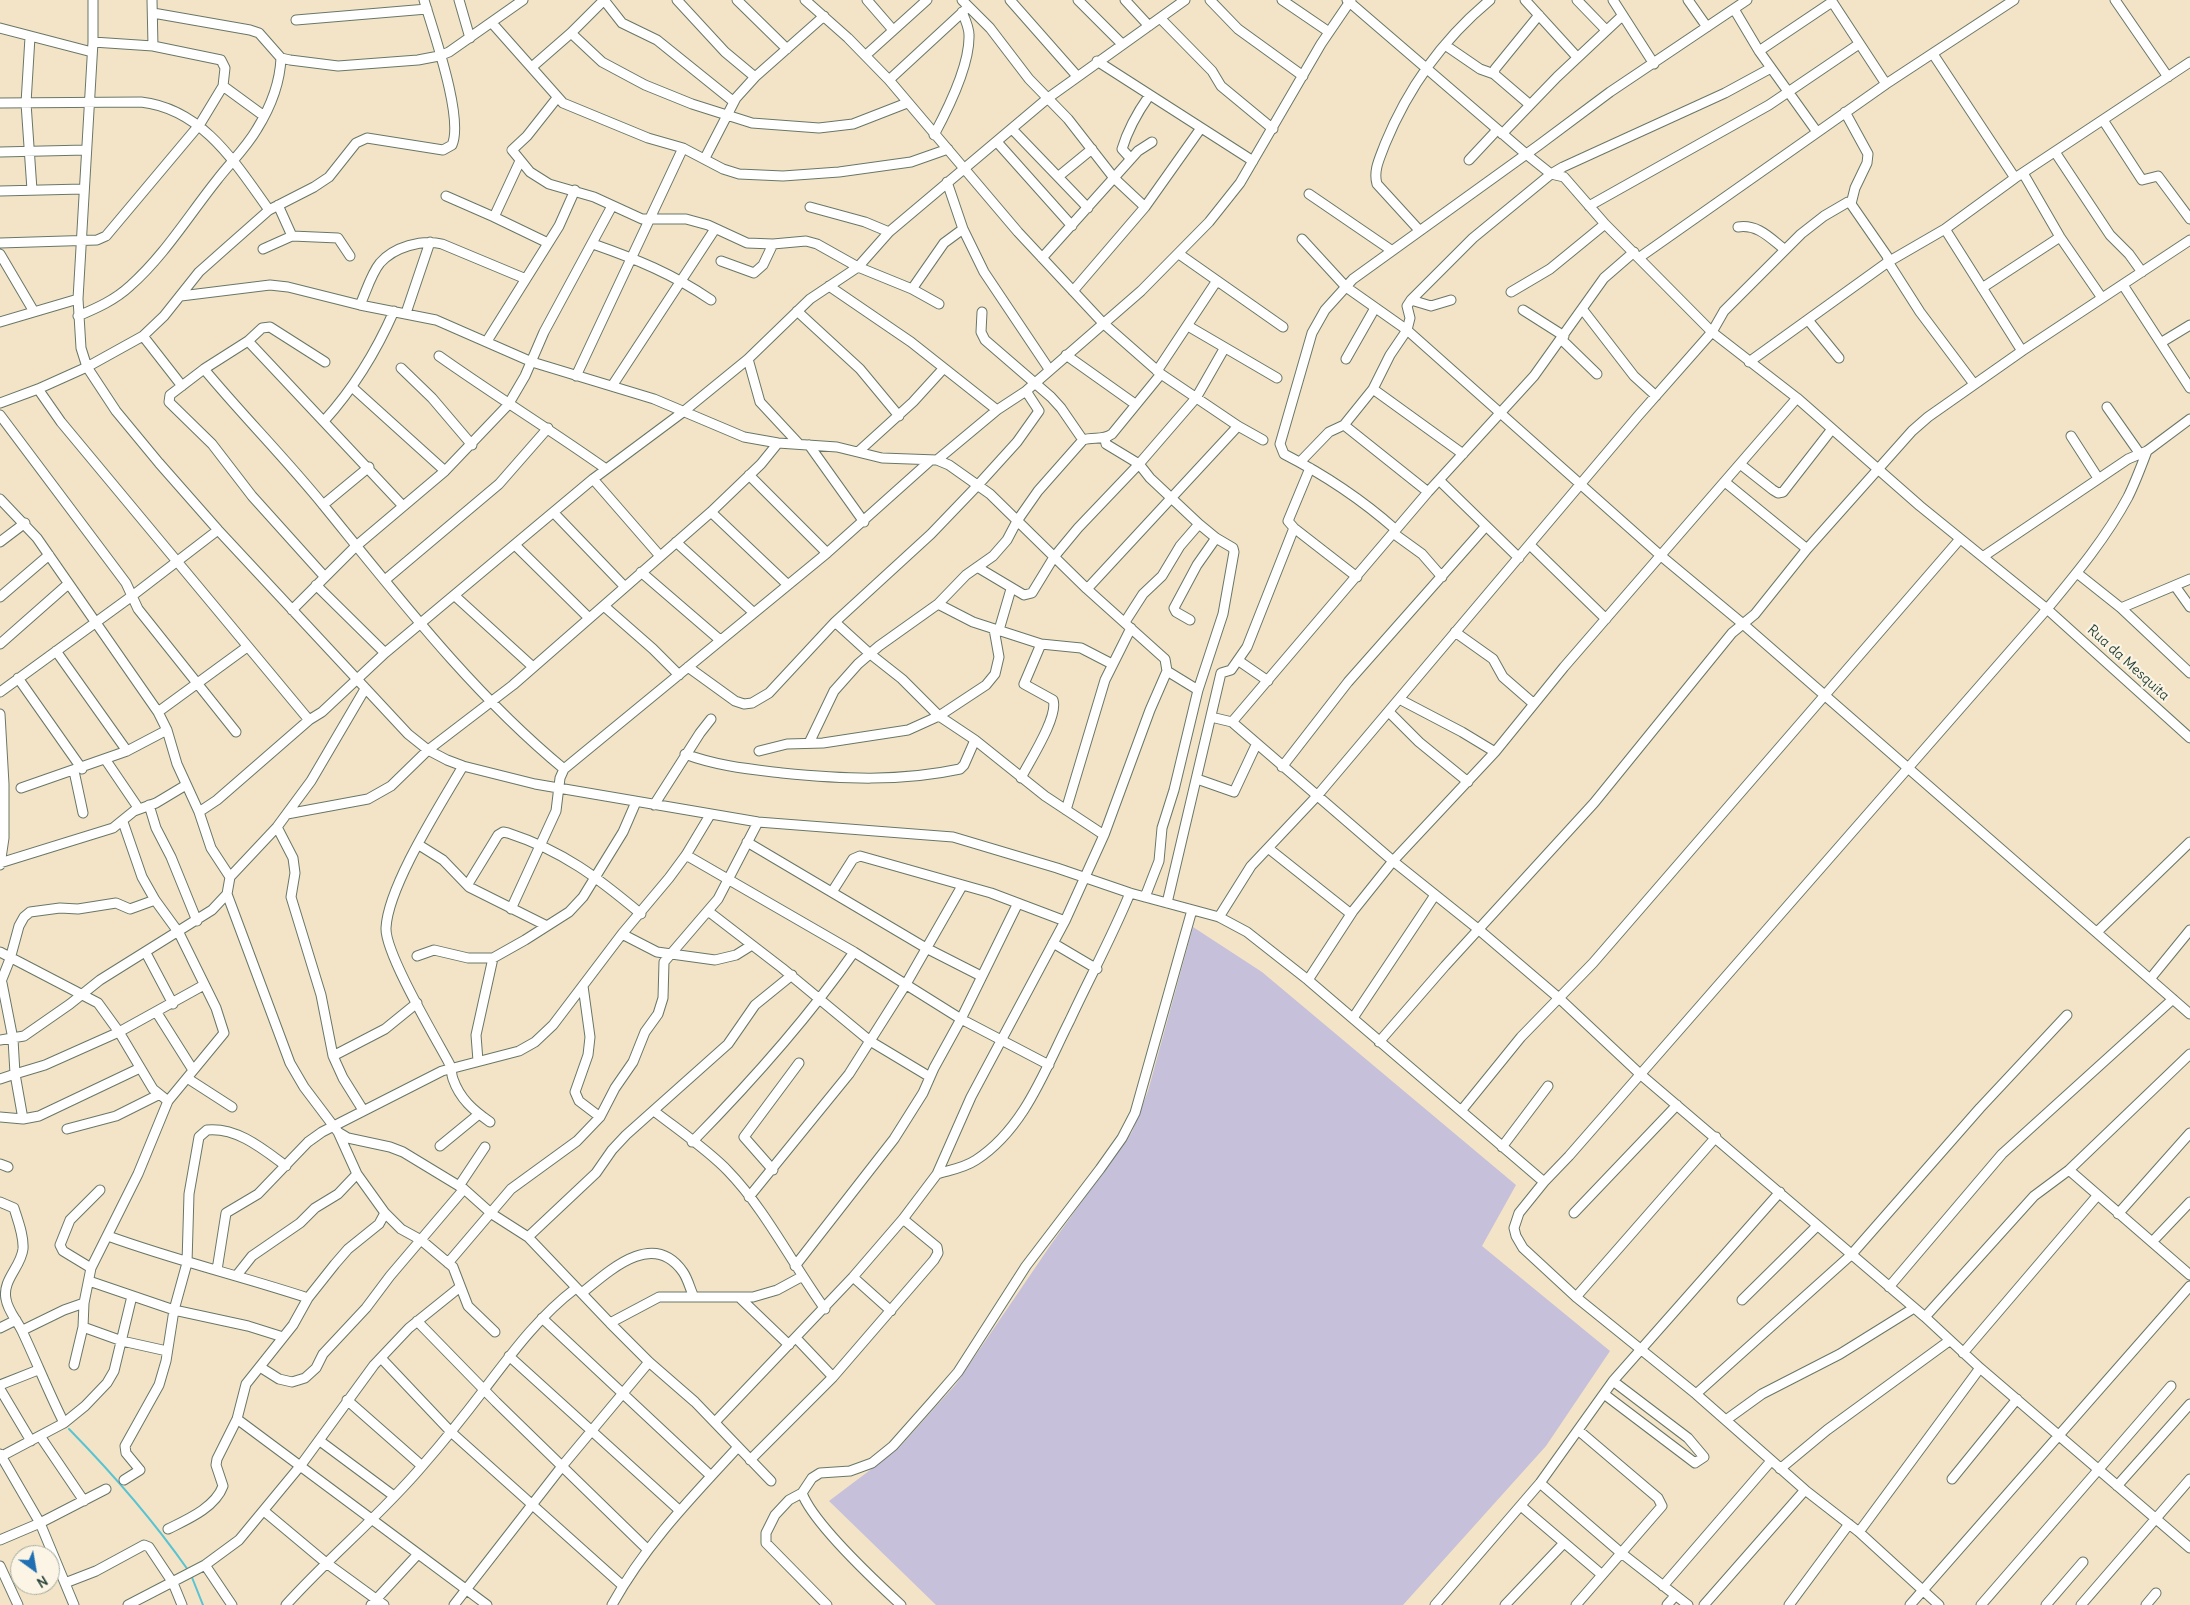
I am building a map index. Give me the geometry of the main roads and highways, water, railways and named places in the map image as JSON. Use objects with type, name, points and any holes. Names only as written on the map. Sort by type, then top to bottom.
[{"type":"waterway","points":[[69,1429],[132,1497],[188,1570]]},
{"type":"waterway","points":[[191,1575],[203,1605]]}]
